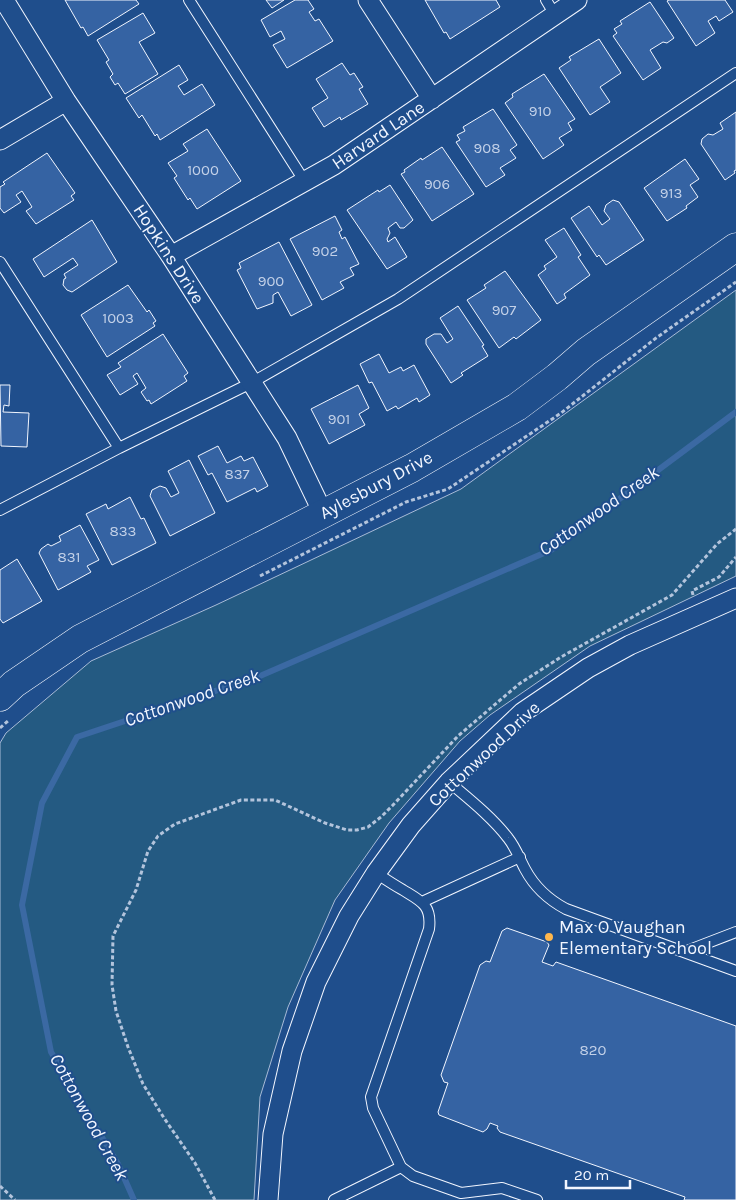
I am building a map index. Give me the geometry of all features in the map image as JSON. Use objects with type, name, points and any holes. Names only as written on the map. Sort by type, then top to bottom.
[{"type":"street","name":"Hopkins Drive","points":[[4,0],[66,101],[171,256],[287,438],[323,512]]},
{"type":"street","points":[[368,0],[432,99]]},
{"type":"street","name":"Harvard Lane","points":[[171,256],[334,165],[432,99],[551,8],[577,0]]},
{"type":"street","points":[[0,140],[66,101]]},
{"type":"street","name":"Aylesbury Drive","points":[[0,698],[14,684],[80,639],[323,512],[412,468],[516,406],[557,377],[586,352],[736,247]]},
{"type":"street","name":"Cottonwood Drive","points":[[268,1200],[273,1134],[292,1051],[316,982],[349,916],[376,873],[411,826],[449,782],[523,712],[588,668],[630,645],[736,598]]},
{"type":"lane","points":[[189,0],[305,182]]},
{"type":"lane","points":[[0,510],[119,448],[252,383],[398,300],[736,73]]},
{"type":"lane","points":[[0,262],[119,448]]},
{"type":"lane","points":[[449,782],[473,802],[507,836],[520,857],[524,869],[554,903],[736,971]]},
{"type":"lane","points":[[422,902],[520,857]]},
{"type":"lane","points":[[376,873],[422,902],[428,910],[430,920],[429,929],[371,1097],[372,1108],[401,1167],[413,1176],[462,1193],[502,1188],[537,1200]]},
{"type":"lane","points":[[684,952],[736,932]]},
{"type":"lane","points":[[334,1200],[401,1167]]},
{"type":"path","points":[[215,1200],[195,1163],[143,1084],[116,1011],[112,985],[113,936],[136,890],[148,851],[158,836],[175,824],[241,800],[275,800],[325,823],[347,830],[368,827],[394,805],[458,736],[519,684],[561,657],[672,595],[717,544],[736,529]]},
{"type":"path","points":[[693,595],[692,591],[720,577],[736,558]]},
{"type":"path","points":[[0,1186],[15,1200]]},
{"type":"shaded area","points":[[736,290],[736,576],[590,646],[490,715],[460,741],[389,823],[335,900],[288,1007],[260,1097],[254,1200],[0,1200],[0,743],[6,733],[91,661],[216,605],[461,489]]},
{"type":"building","points":[[65,0],[136,0],[139,4],[88,36],[83,27],[81,28]]},
{"type":"building","points":[[266,0],[284,0],[272,8]]},
{"type":"building","points":[[295,0],[308,0],[314,9],[309,12],[315,21],[319,19],[333,41],[287,68],[273,45],[285,39],[281,31],[270,37],[261,20]]},
{"type":"building","points":[[425,0],[496,0],[500,7],[450,39],[446,32],[444,33]]},
{"type":"building","points":[[725,0],[733,12],[719,21],[716,16],[708,21],[715,33],[696,46],[667,1]]},
{"type":"building","points":[[650,2],[674,38],[650,50],[661,68],[643,80],[613,36],[617,33],[614,29],[622,24],[620,21]]},
{"type":"building","points":[[143,13],[155,33],[139,42],[158,74],[125,94],[118,83],[115,85],[110,77],[113,74],[106,62],[109,60],[97,40]]},
{"type":"building","points":[[599,39],[621,73],[600,87],[610,102],[590,115],[559,68],[571,60],[569,57]]},
{"type":"building","points":[[342,63],[350,75],[354,73],[363,87],[359,89],[368,104],[341,120],[340,117],[324,127],[312,108],[328,98],[316,79]]},
{"type":"building","points":[[179,65],[188,80],[178,86],[184,95],[202,84],[215,105],[160,140],[157,134],[155,136],[142,115],[139,118],[126,98]]},
{"type":"building","points":[[544,74],[575,119],[568,123],[572,130],[559,138],[564,145],[543,159],[505,103],[513,97],[512,94]]},
{"type":"building","points":[[493,109],[517,145],[510,150],[516,158],[500,168],[505,175],[486,187],[456,142],[460,140],[457,135],[465,131],[463,127]]},
{"type":"building","points":[[736,112],[736,170],[734,171],[735,173],[725,180],[701,144],[702,139],[708,134],[713,135],[723,129],[720,123]]},
{"type":"building","points":[[207,129],[241,181],[197,209],[190,198],[188,200],[174,178],[177,176],[168,163],[188,151],[183,144]]},
{"type":"building","points":[[442,147],[474,194],[432,221],[401,174],[421,158],[422,160]]},
{"type":"building","points":[[47,153],[75,193],[71,196],[74,200],[36,224],[26,211],[32,207],[22,191],[16,195],[21,202],[4,213],[0,208],[0,187],[5,184],[3,182]]},
{"type":"building","points":[[685,159],[699,179],[690,185],[698,197],[686,206],[687,208],[667,221],[644,188]]},
{"type":"building","points":[[390,185],[413,220],[404,228],[400,228],[396,222],[388,228],[390,233],[387,239],[388,242],[395,237],[407,257],[387,269],[347,210],[378,190],[379,192]]},
{"type":"building","points":[[613,200],[619,202],[644,240],[606,265],[599,255],[597,257],[571,218],[589,206],[602,225],[610,219],[604,211],[606,205]]},
{"type":"building","points":[[335,216],[342,230],[339,232],[342,239],[345,237],[359,264],[350,268],[354,275],[340,282],[344,288],[322,300],[290,239]]},
{"type":"building","points":[[92,220],[117,262],[72,292],[63,285],[66,278],[64,274],[78,265],[73,258],[44,277],[33,259]]},
{"type":"building","points":[[564,228],[581,255],[578,257],[590,275],[564,294],[566,298],[557,304],[538,275],[546,269],[544,266],[557,257],[545,240]]},
{"type":"building","points":[[279,242],[312,305],[291,316],[278,292],[273,295],[273,303],[257,309],[237,270],[241,268],[239,263]]},
{"type":"building","points":[[505,271],[541,320],[516,339],[514,337],[499,348],[467,300],[486,288],[484,285]]},
{"type":"building","points":[[128,285],[147,312],[149,310],[156,321],[153,323],[155,326],[107,357],[81,315]]},
{"type":"building","points":[[458,306],[484,345],[482,346],[488,356],[461,373],[463,375],[451,383],[426,344],[426,339],[434,334],[441,334],[447,343],[453,339],[440,318]]},
{"type":"building","points":[[163,334],[188,373],[184,376],[187,381],[151,404],[141,392],[146,388],[137,373],[133,376],[138,384],[120,395],[107,375],[121,367],[118,363]]},
{"type":"building","points":[[379,354],[389,373],[401,367],[403,371],[414,365],[430,395],[419,402],[417,398],[398,409],[396,406],[387,411],[372,382],[369,383],[360,364]]},
{"type":"building","points":[[0,385],[10,385],[9,406],[4,405],[3,412],[29,413],[27,447],[1,446]]},
{"type":"building","points":[[358,385],[369,408],[359,414],[365,425],[329,444],[311,409]]},
{"type":"building","points":[[218,446],[227,463],[241,456],[244,461],[253,457],[268,486],[257,492],[255,488],[227,502],[212,473],[208,475],[198,456]]},
{"type":"building","points":[[189,460],[215,513],[170,536],[150,496],[152,490],[160,486],[166,488],[171,497],[179,493],[168,471]]},
{"type":"building","points":[[130,497],[141,519],[144,518],[156,543],[112,565],[86,514],[106,504],[108,509]]},
{"type":"building","points":[[80,525],[99,560],[87,566],[91,572],[58,590],[39,553],[48,544],[51,546],[61,541],[59,536]]},
{"type":"building","points":[[17,559],[42,601],[3,623],[0,619],[0,570]]},
{"type":"building","points":[[507,928],[547,942],[549,945],[542,962],[553,966],[556,962],[736,1026],[736,1200],[684,1200],[685,1197],[500,1132],[497,1128],[498,1126],[490,1123],[483,1132],[439,1115],[438,1112],[448,1083],[444,1082],[441,1075],[480,965],[486,961],[490,962],[502,931]]},
{"type":"waterway","name":"Cottonwood Creek","points":[[134,1200],[118,1164],[51,1052],[22,905],[42,803],[77,737],[260,676],[551,550],[736,412]]},
{"type":"place","name":"Max O Vaughan Elementary School","points":[[549,937]]}]
